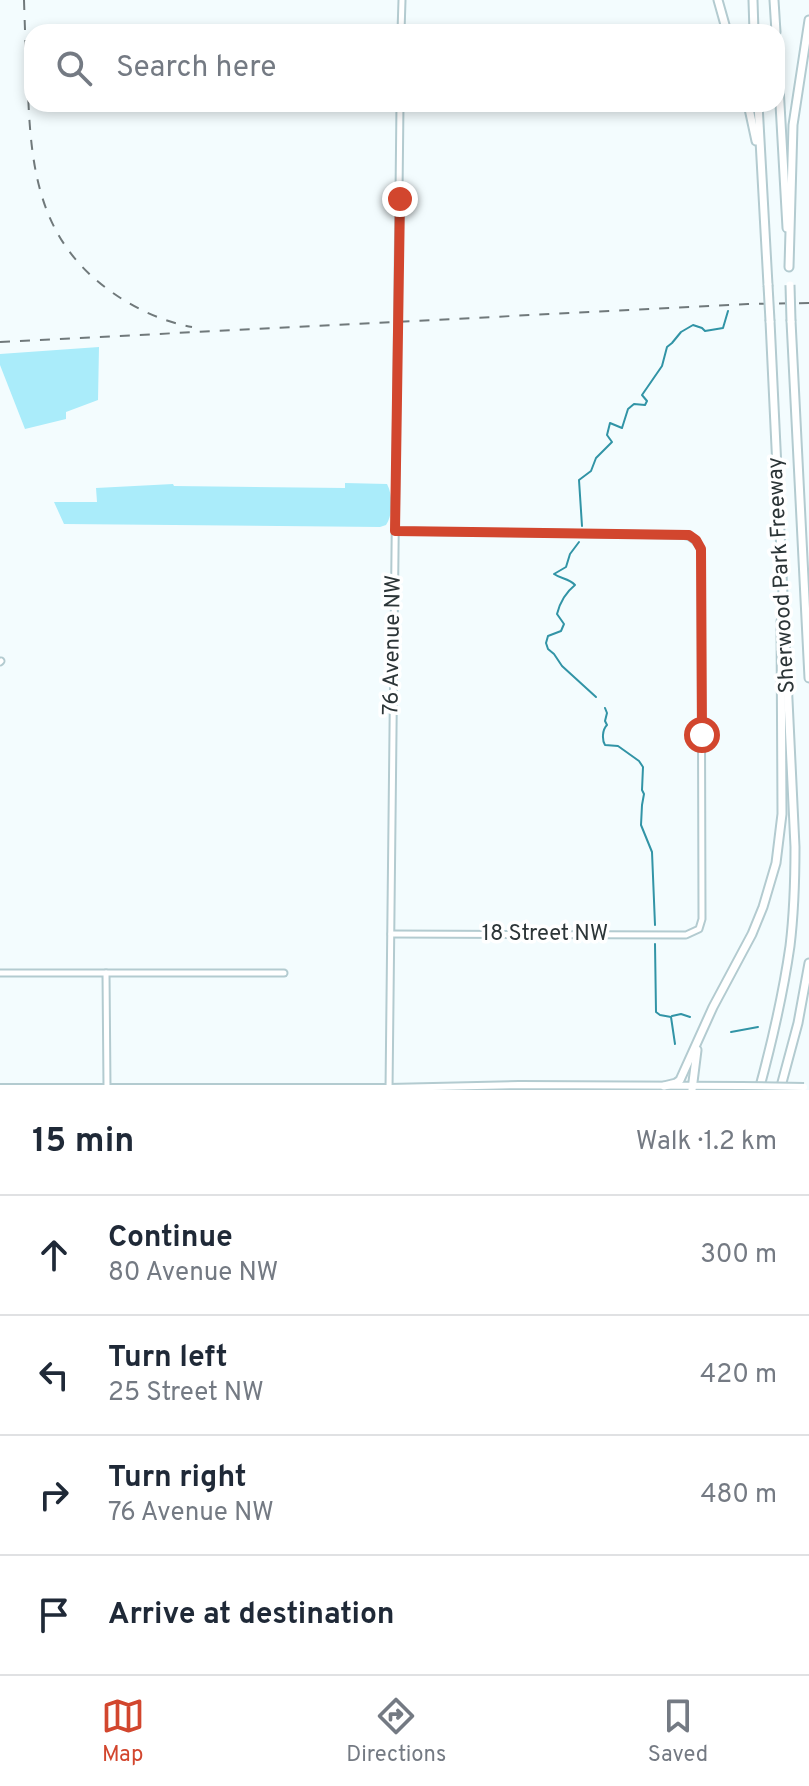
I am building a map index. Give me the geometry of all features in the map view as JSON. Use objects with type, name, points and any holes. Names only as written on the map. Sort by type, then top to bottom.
[{"type":"highway","points":[[718,0],[725,24]]},
{"type":"highway","points":[[753,0],[754,24]]},
{"type":"highway","points":[[774,0],[776,24]]},
{"type":"highway","points":[[789,267],[793,125],[809,20]]},
{"type":"highway","points":[[749,112],[761,176]]},
{"type":"highway","name":"Sherwood Park Freeway","points":[[758,112],[795,817],[793,913],[780,1005],[759,1090]]},
{"type":"highway","name":"Sherwood Park Freeway","points":[[780,112],[809,678]]},
{"type":"highway","points":[[800,493],[809,574]]},
{"type":"highway","points":[[664,1086],[680,1080],[713,1007],[752,934],[776,863],[782,814],[781,622],[784,597]]},
{"type":"highway","points":[[780,1090],[798,1023],[809,963]]},
{"type":"highway","points":[[692,1088],[693,1065],[700,1036]]},
{"type":"main road","points":[[389,1089],[519,1085],[807,1087]]},
{"type":"main road","points":[[0,1088],[424,1090]]},
{"type":"street","points":[[401,24],[402,0]]},
{"type":"street","name":"76 Avenue NW","points":[[389,1089],[400,112]]},
{"type":"street","name":"18 Street NW","points":[[391,934],[686,935],[699,929],[702,919],[701,549],[696,540],[689,535],[395,531]]},
{"type":"street","points":[[0,973],[284,973]]},
{"type":"street","points":[[106,973],[107,1087]]},
{"type":"shaded area","points":[[99,347],[98,400],[66,412],[66,419],[25,429],[0,365],[0,354]]},
{"type":"shaded area","points":[[345,483],[387,484],[391,505],[386,525],[64,524],[54,502],[97,502],[96,488],[173,484],[345,488]]},
{"type":"waterway","points":[[582,526],[579,480],[591,471],[596,458],[612,442],[607,435],[610,423],[622,428],[628,409],[634,404],[645,405],[647,401],[642,395],[662,366],[667,347],[681,332],[693,325],[705,331],[723,328],[728,311]]},
{"type":"waterway","points":[[579,542],[570,554],[566,567],[554,574],[575,585],[558,610],[557,614],[564,624],[561,631],[548,636],[546,643],[562,666],[596,697]]},
{"type":"waterway","points":[[605,708],[605,745],[618,746],[643,767],[641,825],[652,852],[655,925]]},
{"type":"waterway","points":[[655,944],[656,1012],[671,1017],[675,1044]]},
{"type":"waterway","points":[[672,1016],[681,1014],[690,1017]]},
{"type":"waterway","points":[[731,1032],[758,1027]]},
{"type":"railway","points":[[24,0],[25,24]]},
{"type":"railway","points":[[30,112],[37,178],[55,229],[70,252],[113,293],[151,314],[192,327]]},
{"type":"railway","points":[[0,342],[809,303]]},
{"type":"route","points":[[400,199],[395,531],[689,535],[701,549],[702,735]]}]
